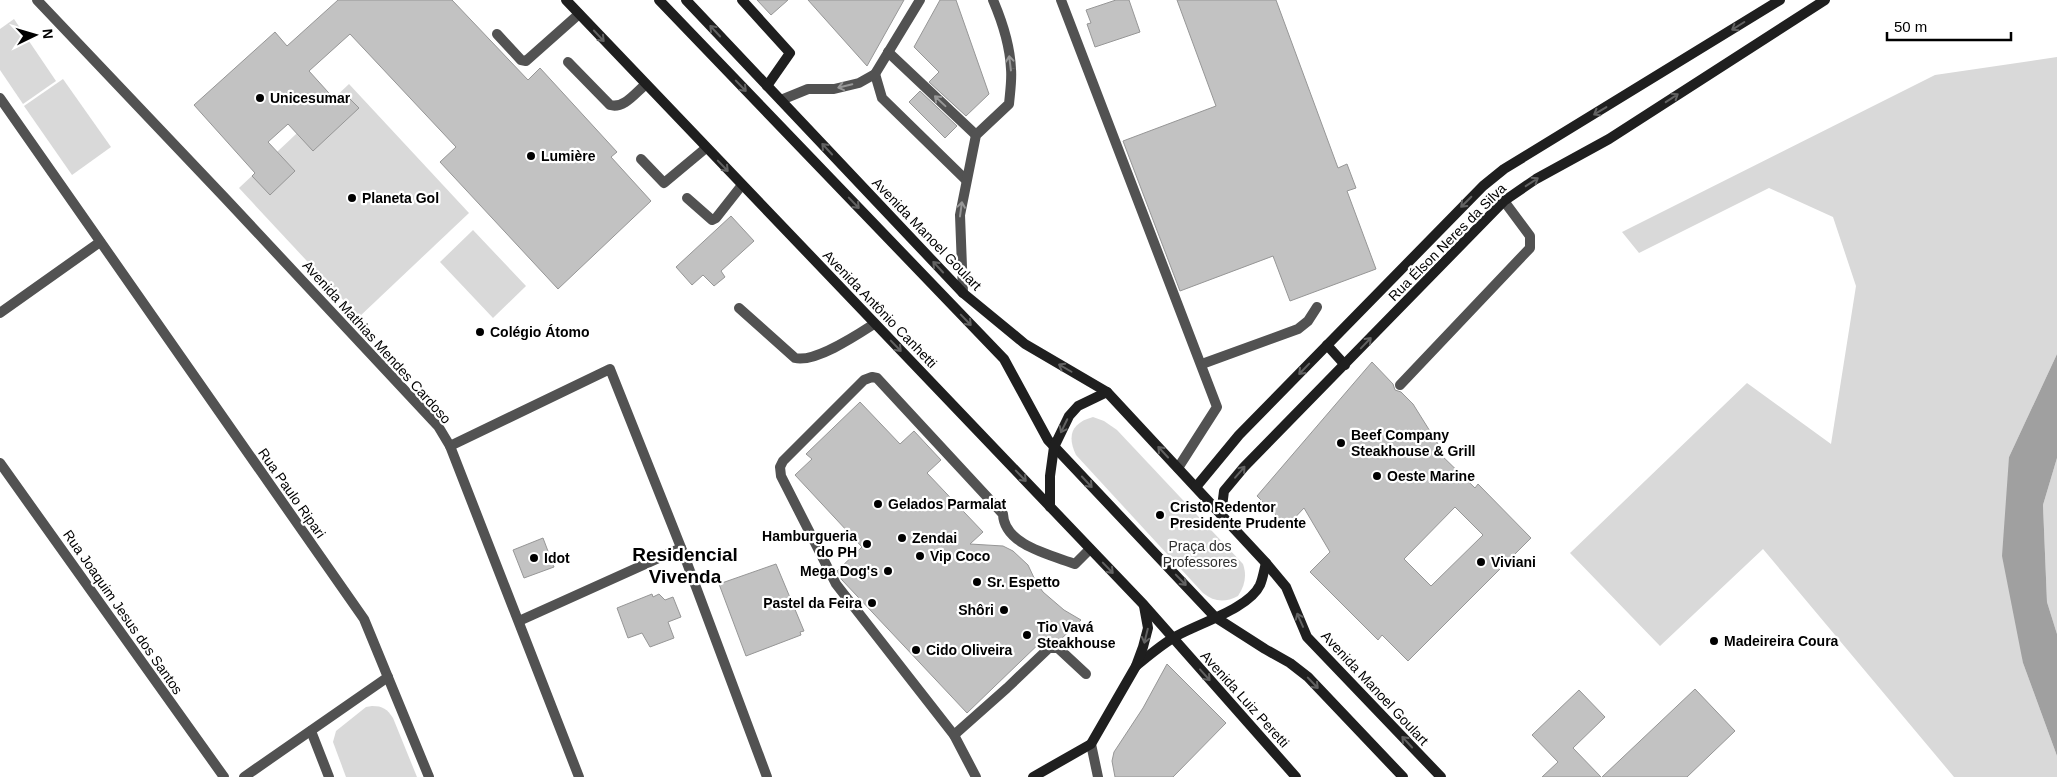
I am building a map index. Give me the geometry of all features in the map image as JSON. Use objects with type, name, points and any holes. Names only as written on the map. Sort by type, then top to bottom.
[{"type":"street","name":"Avenida Mathias Mendes Cardoso","points":[[37,0],[438,426],[450,446],[579,777]]},
{"type":"street","name":"Avenida Antônio Canhetti","points":[[566,0],[645,85],[1144,605],[1172,638]]},
{"type":"street","points":[[659,0],[1004,359],[1031,412],[1048,440],[1215,617],[1265,650],[1290,663],[1308,677],[1403,777]]},
{"type":"street","name":"Avenida Manoel Goulart","points":[[686,0],[962,293],[1025,344],[1107,392],[1266,562],[1286,587],[1307,636],[1441,777]]},
{"type":"street","points":[[742,0],[790,53],[767,86]]},
{"type":"street","points":[[781,100],[808,89],[834,89],[859,83],[875,74],[920,0]]},
{"type":"street","points":[[962,293],[960,215],[976,135],[1009,104],[1012,70],[1000,17],[993,0]]},
{"type":"street","points":[[1062,0],[1217,406],[1178,468]]},
{"type":"street","name":"Rua Élson Neres da Silva","points":[[1196,487],[1239,435],[1483,186],[1504,169],[1780,0]]},
{"type":"street","name":"Rua Élson Neres da Silva","points":[[1221,515],[1224,491],[1244,467],[1504,201],[1536,179],[1609,139],[1825,0]]},
{"type":"street","points":[[497,34],[521,60],[526,62],[579,14]]},
{"type":"street","points":[[888,52],[976,135]]},
{"type":"street","points":[[568,62],[610,105],[622,105],[645,85]]},
{"type":"street","points":[[875,74],[882,98],[966,180]]},
{"type":"street","name":"Rua Paulo Ripari","points":[[0,98],[364,619],[429,777]]},
{"type":"street","points":[[640,159],[664,183],[706,148]]},
{"type":"street","points":[[687,198],[712,220],[716,218],[742,185]]},
{"type":"street","points":[[1400,385],[1530,248],[1530,236],[1504,201]]},
{"type":"street","points":[[0,313],[100,242]]},
{"type":"street","points":[[1202,364],[1298,330],[1308,322],[1317,307]]},
{"type":"street","points":[[739,308],[795,358],[801,359],[835,347],[874,324]]},
{"type":"street","points":[[1327,345],[1345,365]]},
{"type":"street","points":[[450,446],[610,369],[681,548],[768,777]]},
{"type":"street","points":[[976,777],[954,735],[836,584],[781,476],[780,467],[783,461],[864,380],[872,376],[877,378],[1002,514],[1006,527],[1023,545],[1075,564],[1090,549]]},
{"type":"street","points":[[1050,507],[1050,476],[1054,447],[1069,416],[1078,406],[1107,392]]},
{"type":"street","name":"Rua Joaquim Jesus dos Santos","points":[[0,463],[224,777]]},
{"type":"street","points":[[519,621],[681,548]]},
{"type":"street","points":[[1136,666],[1172,638],[1246,602],[1260,586],[1266,562]]},
{"type":"street","points":[[1033,777],[1091,744],[1136,666],[1148,628],[1144,605]]},
{"type":"street","name":"Avenida Luiz Peretti","points":[[1172,638],[1296,777]]},
{"type":"street","points":[[954,735],[1049,648],[1058,648],[1086,674]]},
{"type":"street","points":[[244,777],[388,677]]},
{"type":"street","points":[[311,731],[329,777]]},
{"type":"street","points":[[1091,744],[1098,777]]},
{"type":"green space","points":[[14,19],[56,81],[23,104],[0,70],[0,29]]},
{"type":"green space","points":[[2057,57],[2057,354],[2009,457],[2023,663],[2057,756],[2057,777],[1954,777],[1763,549],[1660,646],[1570,553],[1747,383],[1831,444],[1856,286],[1833,217],[1769,188],[1639,253],[1622,232],[1935,75]]},
{"type":"green space","points":[[63,79],[111,147],[72,175],[24,106]]},
{"type":"green space","name":"Planeta Gol","points":[[349,84],[469,213],[359,317],[239,188]]},
{"type":"green space","points":[[473,230],[526,286],[493,318],[440,262]]},
{"type":"green space","name":"Praça dos Professores","points":[[1093,417],[1104,421],[1117,430],[1243,564],[1245,580],[1238,596],[1229,600],[1220,600],[1211,598],[1203,593],[1076,455],[1072,442],[1073,431],[1080,423]]},
{"type":"green space","points":[[2057,458],[2057,634],[2047,602],[2043,505]]},
{"type":"green space","points":[[372,706],[384,709],[393,718],[417,777],[346,777],[333,742],[336,731],[366,707]]},
{"type":"shaded area","points":[[2057,354],[2057,458],[2043,505],[2047,602],[2057,634],[2057,756],[2023,663],[2002,556],[2009,457]]},
{"type":"building","points":[[338,0],[452,0],[528,80],[540,68],[617,152],[611,157],[651,201],[558,289],[440,162],[456,147],[350,34],[309,71],[337,102],[345,94],[359,108],[313,151],[288,124],[268,142],[295,171],[270,195],[252,176],[255,173],[194,105],[275,32],[287,46]]},
{"type":"building","points":[[757,0],[788,0],[771,15]]},
{"type":"building","points":[[808,0],[904,0],[867,66]]},
{"type":"building","points":[[940,0],[956,0],[989,94],[966,116],[929,82],[939,72],[914,47]]},
{"type":"building","points":[[1116,0],[1129,0],[1140,32],[1095,47],[1087,24],[1091,23],[1086,10]]},
{"type":"building","points":[[1177,0],[1276,0],[1338,168],[1347,164],[1356,188],[1347,191],[1376,269],[1290,301],[1273,256],[1180,291],[1123,141],[1216,106]]},
{"type":"building","points":[[920,91],[957,126],[945,138],[909,102]]},
{"type":"building","points":[[731,216],[754,241],[721,271],[725,277],[714,286],[703,275],[692,285],[676,267]]},
{"type":"building","points":[[1372,362],[1393,384],[1395,390],[1401,392],[1413,404],[1438,444],[1434,448],[1475,488],[1478,484],[1531,538],[1408,661],[1382,635],[1378,640],[1310,572],[1330,552],[1304,508],[1287,526],[1257,496]],"holes":[[[1455,507],[1483,535],[1431,586],[1404,559]]]},
{"type":"building","points":[[860,402],[900,444],[914,431],[941,460],[927,473],[983,532],[970,544],[1003,546],[1013,551],[1028,565],[1043,592],[1064,610],[1081,620],[1059,641],[1052,641],[1047,636],[967,713],[842,580],[837,571],[862,547],[795,475],[812,459],[806,454]]},
{"type":"building","name":"Idot","points":[[543,538],[554,567],[524,578],[513,550]]},
{"type":"building","points":[[776,564],[804,631],[800,632],[801,635],[746,656],[719,584]]},
{"type":"building","points":[[652,594],[653,597],[659,594],[665,600],[673,597],[681,617],[668,622],[674,638],[650,647],[642,633],[628,638],[617,608]]},
{"type":"building","points":[[1167,664],[1226,723],[1173,777],[1115,777],[1112,761],[1114,752],[1143,708]]},
{"type":"building","points":[[1695,689],[1735,731],[1687,777],[1602,777]]},
{"type":"building","points":[[1579,690],[1605,717],[1573,748],[1601,777],[1542,777],[1558,762],[1532,735]]},
{"type":"place","name":"Unicesumar","points":[[260,98]]},
{"type":"place","name":"Lumière","points":[[531,156]]},
{"type":"place","name":"Planeta Gol","points":[[352,198]]},
{"type":"place","name":"Colégio Átomo","points":[[480,332]]},
{"type":"place","name":"Beef Company Steakhouse & Grill","points":[[1341,443]]},
{"type":"place","name":"Oeste Marine","points":[[1377,476]]},
{"type":"place","name":"Gelados Parmalat","points":[[878,504]]},
{"type":"place","name":"Cristo Redentor Presidente Prudente","points":[[1160,515]]},
{"type":"place","name":"Zendai","points":[[902,538]]},
{"type":"place","name":"Hamburgueria do PH","points":[[867,544]]},
{"type":"place","name":"Vip Coco","points":[[920,556]]},
{"type":"place","name":"Idot","points":[[534,558]]},
{"type":"place","name":"Viviani","points":[[1481,562]]},
{"type":"place","name":"Mega Dog's","points":[[888,571]]},
{"type":"place","name":"Sr. Espetto","points":[[977,582]]},
{"type":"place","name":"Pastel da Feira","points":[[872,603]]},
{"type":"place","name":"Shôri","points":[[1004,610]]},
{"type":"place","name":"Tio Vavá Steakhouse","points":[[1027,635]]},
{"type":"place","name":"Madeireira Coura","points":[[1714,641]]},
{"type":"place","name":"Cido Oliveira","points":[[916,650]]},
{"type":"district","name":"Residencial Vivenda","points":[[685,565]]}]
